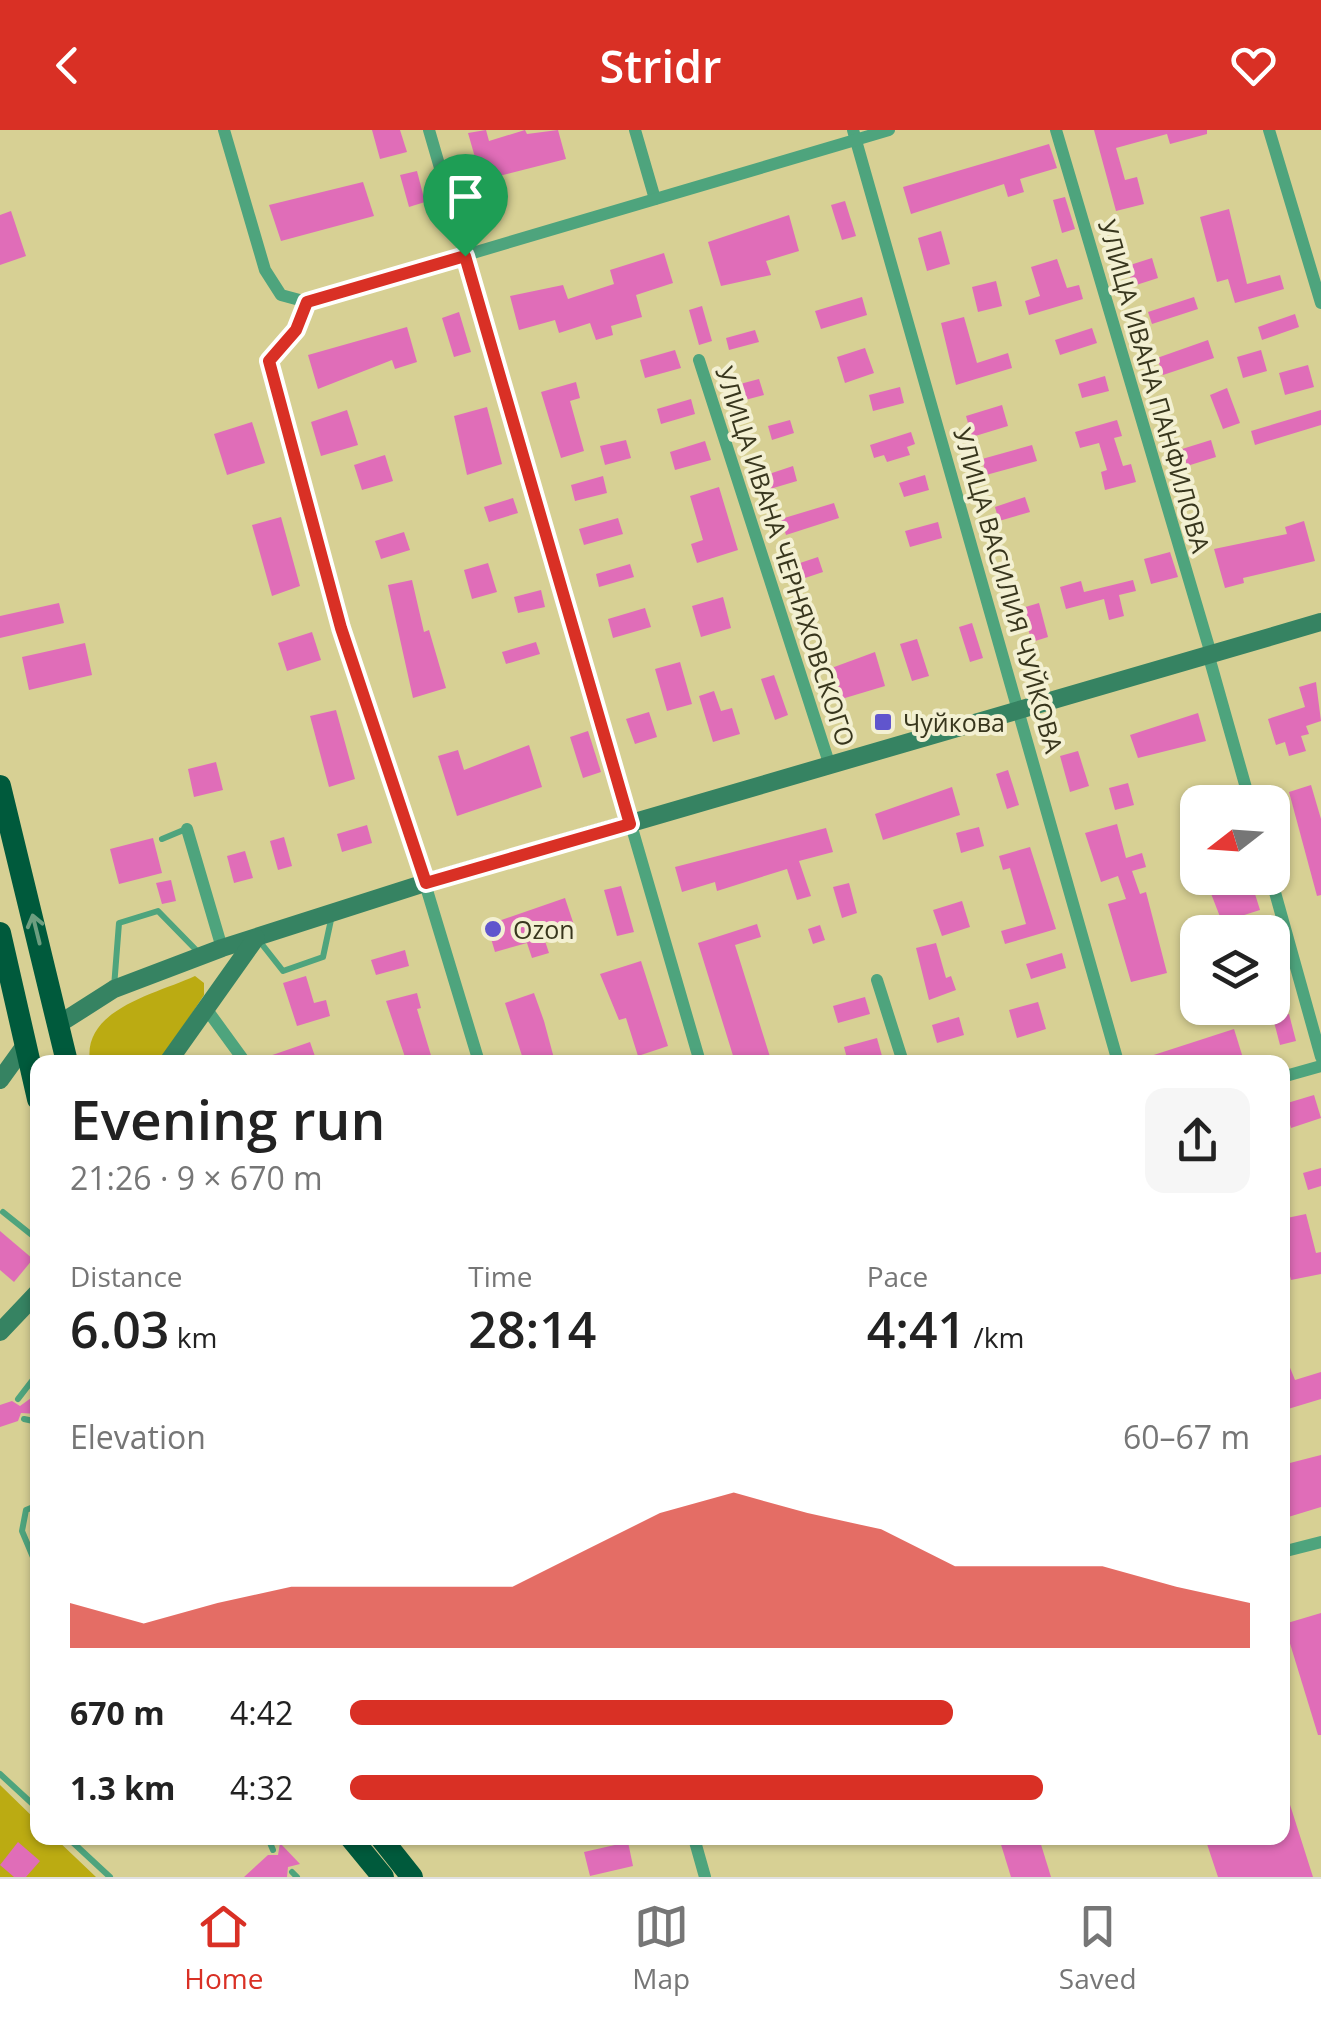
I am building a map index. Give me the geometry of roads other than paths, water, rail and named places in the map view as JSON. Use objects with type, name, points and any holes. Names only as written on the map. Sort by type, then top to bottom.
[{"type":"highway","points":[[0,786],[66,1055]]},
{"type":"highway","points":[[0,933],[30,1062]]},
{"type":"highway","points":[[26,1044],[60,1024]]},
{"type":"highway","points":[[357,1845],[383,1877]]},
{"type":"highway","points":[[387,1845],[412,1877]]},
{"type":"street","points":[[224,130],[265,270],[280,295],[307,302],[855,135],[889,130]]},
{"type":"street","points":[[428,130],[698,1055]]},
{"type":"street","points":[[634,130],[655,199]]},
{"type":"street","name":"УЛИЦА ИВАНА ПАНФИЛОВА","points":[[1056,130],[1245,785]]},
{"type":"street","points":[[1269,130],[1321,303]]},
{"type":"street","name":"УЛИЦА ВАСИЛИЯ ЧУЙКОВА","points":[[855,135],[1116,1055]]},
{"type":"street","points":[[307,302],[296,330],[269,361],[341,628],[426,883],[477,1055]]},
{"type":"street","name":"УЛИЦА ИВАНА ЧЕРНЯХОВСКОГО","points":[[699,360],[830,766]]},
{"type":"street","points":[[60,1024],[114,989],[222,948],[426,883],[1321,622]]},
{"type":"street","points":[[188,829],[222,948]]},
{"type":"street","points":[[1276,895],[1321,1057]]},
{"type":"street","points":[[173,1055],[256,938]]},
{"type":"street","points":[[878,980],[901,1055]]},
{"type":"street","points":[[205,1007],[241,1055]]},
{"type":"street","points":[[0,1080],[26,1044]]},
{"type":"street","points":[[1290,1075],[1321,1066]]},
{"type":"street","points":[[0,1332],[30,1300]]},
{"type":"street","points":[[1290,1550],[1321,1542]]},
{"type":"street","points":[[695,1845],[701,1876]]},
{"type":"lane","points":[[162,839],[188,829]]},
{"type":"lane","points":[[114,989],[119,923],[158,911],[202,956]]},
{"type":"lane","points":[[256,938],[283,971],[323,958],[333,913]]},
{"type":"lane","points":[[3,1212],[30,1234]]},
{"type":"lane","points":[[18,1400],[30,1384]]},
{"type":"lane","points":[[24,1419],[30,1420]]},
{"type":"lane","points":[[30,1508],[26,1510],[22,1531],[30,1550]]},
{"type":"lane","points":[[0,1774],[30,1802]]},
{"type":"lane","points":[[76,1845],[110,1877]]},
{"type":"lane","points":[[271,1845],[273,1850]]},
{"type":"place","name":"Чуйкова","points":[[883,722]]},
{"type":"place","name":"Ozon","points":[[493,929]]}]
